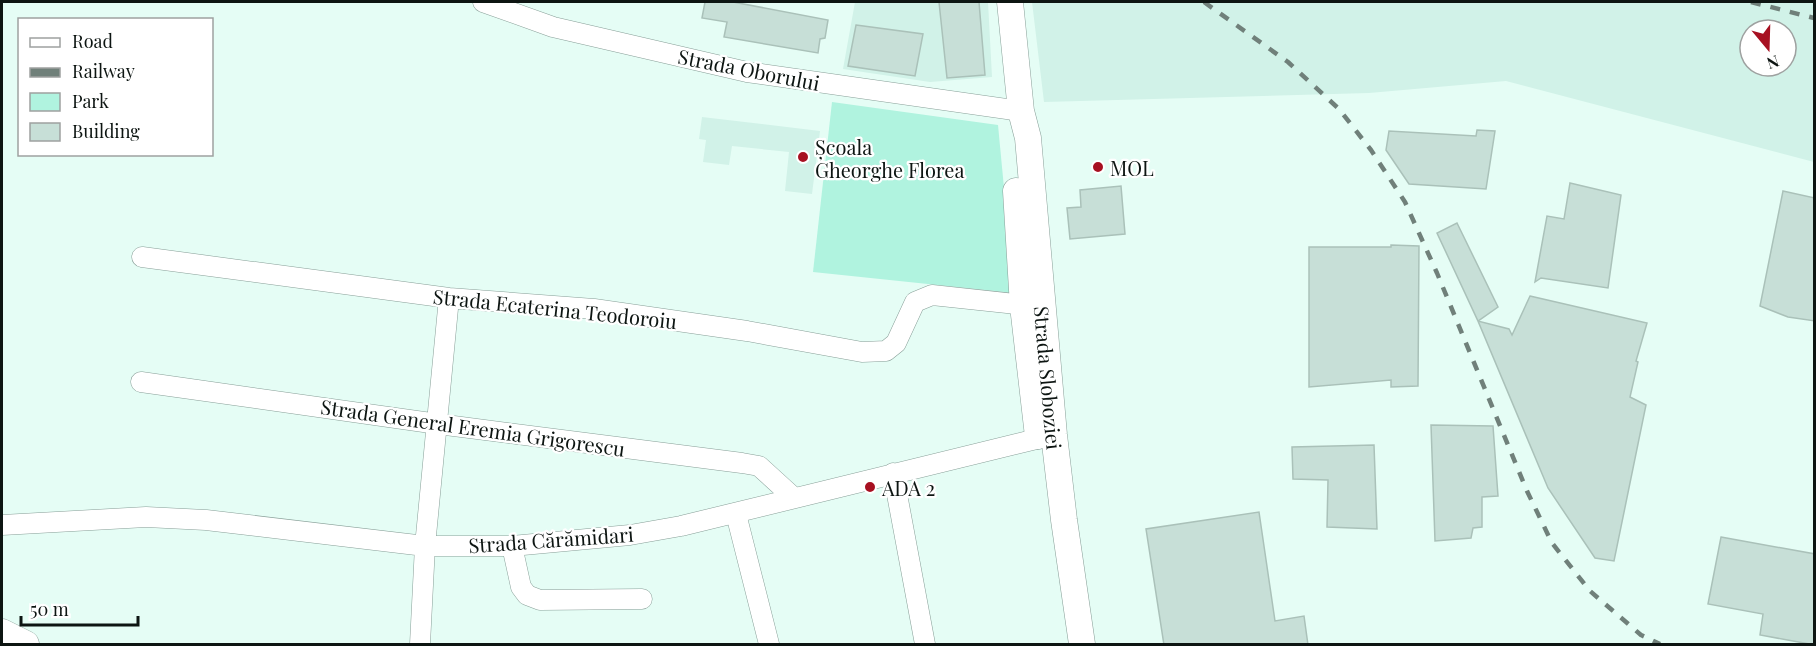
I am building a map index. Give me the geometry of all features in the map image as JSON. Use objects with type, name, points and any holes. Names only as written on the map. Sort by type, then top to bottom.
[{"type":"main road","name":"Strada Sloboziei","points":[[1010,2],[1021,111],[1013,140],[1046,436],[1054,581],[1065,645]]},
{"type":"main road","name":"Strada Sloboziei","points":[[1046,436],[1066,540],[1082,645]]},
{"type":"main road","points":[[2,632],[26,645]]},
{"type":"street","name":"Strada Oborului","points":[[483,2],[553,27],[747,72],[1021,111]]},
{"type":"street","name":"Strada Ecaterina Teodoroiu","points":[[142,257],[449,298],[594,309],[747,331],[862,352],[886,351],[896,343],[915,302],[925,296],[1033,305]]},
{"type":"street","points":[[420,645],[425,546],[449,298]]},
{"type":"street","name":"Strada General Eremia Grigorescu","points":[[141,382],[759,466],[793,497]]},
{"type":"street","name":"Strada Cărămidari","points":[[2,525],[146,517],[206,520],[425,546],[512,546],[630,535],[736,514],[793,497],[1046,436]]},
{"type":"street","points":[[893,473],[925,645]]},
{"type":"street","points":[[736,514],[769,645]]},
{"type":"street","points":[[512,546],[521,586],[527,594],[540,600],[642,598]]},
{"type":"shaded area","points":[[855,2],[988,2],[992,77],[930,82],[843,69]]},
{"type":"shaded area","points":[[1032,2],[1814,2],[1814,162],[1506,81],[1369,93],[1044,102]]},
{"type":"shaded area","name":"Școala Gheorghe Florea","points":[[702,117],[820,131],[812,194],[785,191],[789,152],[732,146],[729,165],[703,162],[706,140],[699,139]]},
{"type":"green space","points":[[832,102],[998,125],[1014,293],[813,272]]},
{"type":"building","points":[[705,2],[733,2],[828,20],[825,38],[820,39],[818,53],[724,37],[727,22],[702,18]]},
{"type":"building","points":[[939,2],[979,2],[985,75],[947,78]]},
{"type":"building","points":[[856,25],[923,34],[915,76],[848,66]]},
{"type":"building","points":[[1477,130],[1495,131],[1486,189],[1409,184],[1386,150],[1389,131],[1476,136]]},
{"type":"building","points":[[1570,183],[1621,195],[1608,288],[1541,278],[1535,282],[1547,216],[1564,219]]},
{"type":"building","points":[[1121,186],[1125,234],[1070,239],[1067,208],[1081,207],[1080,190]]},
{"type":"building","points":[[1783,191],[1815,198],[1815,321],[1788,317],[1760,306]]},
{"type":"building","points":[[1457,223],[1498,307],[1478,321],[1437,233]]},
{"type":"building","points":[[1391,245],[1419,246],[1418,386],[1391,387],[1391,380],[1309,387],[1309,247],[1391,247]]},
{"type":"building","points":[[1530,296],[1647,323],[1636,361],[1638,362],[1630,397],[1646,405],[1614,561],[1595,558],[1548,488],[1478,321],[1509,329],[1512,335]]},
{"type":"building","points":[[1431,425],[1493,426],[1498,496],[1482,497],[1482,527],[1473,528],[1471,538],[1435,541]]},
{"type":"building","points":[[1374,445],[1377,529],[1327,527],[1328,480],[1293,479],[1292,447]]},
{"type":"building","points":[[1259,512],[1275,621],[1304,616],[1308,645],[1164,645],[1146,529]]},
{"type":"building","points":[[1721,537],[1815,554],[1815,645],[1760,635],[1763,614],[1708,604]]},
{"type":"railway","points":[[1204,2],[1288,62],[1339,109],[1371,150],[1405,202],[1437,273],[1527,491],[1552,543],[1590,591],[1641,635],[1660,644]]},
{"type":"railway","points":[[1751,2],[1814,18]]},
{"type":"place","name":"Școala Gheorghe Florea","points":[[803,157]]},
{"type":"place","name":"MOL","points":[[1098,167]]},
{"type":"place","name":"ADA 2","points":[[870,487]]}]
